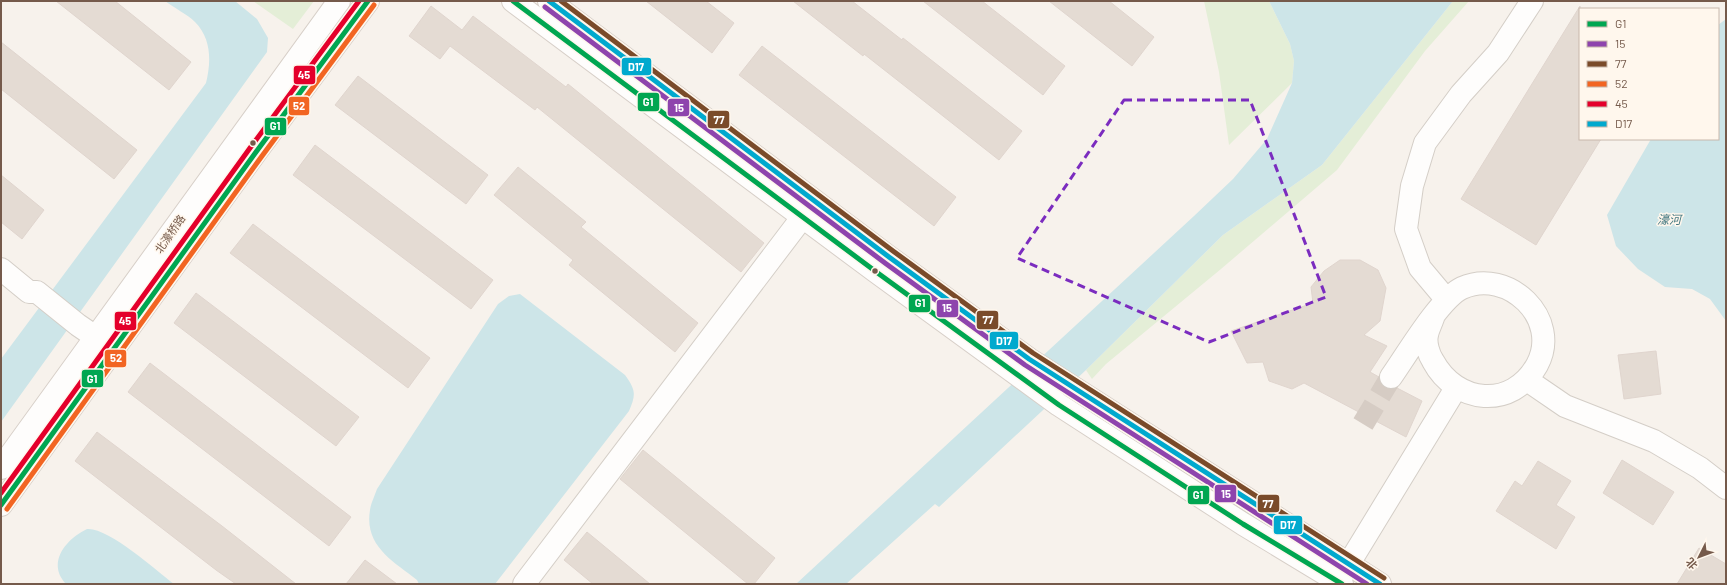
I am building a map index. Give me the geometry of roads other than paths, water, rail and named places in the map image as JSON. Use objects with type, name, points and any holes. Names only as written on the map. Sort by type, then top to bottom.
[{"type":"street","name":"北濠桥路","points":[[1,468],[97,338],[240,135],[339,1]]},
{"type":"street","name":"北濠桥路","points":[[1,505],[256,152],[368,1]]},
{"type":"street","points":[[513,1],[809,208],[1345,575]]},
{"type":"street","points":[[549,1],[1013,372],[1059,405],[1243,524],[1345,575],[1380,584]]},
{"type":"street","points":[[1440,307],[1420,268],[1406,229],[1412,186],[1425,143],[1461,94],[1498,53],[1532,1]]},
{"type":"street","points":[[524,584],[809,208]]},
{"type":"street","points":[[1,269],[29,292],[37,292],[78,325],[97,338]]},
{"type":"street","points":[[1391,377],[1440,307],[1462,288],[1481,283],[1500,285],[1518,293],[1532,307],[1541,325],[1542,344],[1538,364],[1526,380],[1511,391],[1493,396],[1474,395],[1456,388],[1440,374],[1430,355],[1426,336],[1440,307]]},
{"type":"street","points":[[1526,380],[1565,406],[1654,441],[1700,468],[1726,488]]},
{"type":"street","points":[[1345,575],[1456,388]]},
{"type":"water","points":[[165,1],[235,1],[257,19],[268,38],[267,52],[1,422],[1,359],[206,83],[209,67],[209,51],[205,36],[192,19]]},
{"type":"water","points":[[1269,1],[1453,1],[1322,165],[1223,235],[1086,370],[939,507],[935,504],[846,584],[796,584],[1194,216],[1233,179],[1267,139],[1292,83],[1294,61],[1290,44]]},
{"type":"water","name":"濠河","points":[[1726,19],[1726,321],[1710,299],[1692,289],[1665,287],[1638,269],[1616,246],[1607,215],[1650,140],[1719,140],[1719,24]]},
{"type":"water","points":[[520,294],[625,375],[633,389],[634,397],[629,411],[495,584],[419,584],[417,580],[390,559],[376,543],[371,533],[369,523],[372,502],[377,489],[498,304],[509,296]]},
{"type":"water","points":[[87,529],[96,530],[107,535],[132,550],[174,584],[66,584],[60,576],[58,568],[58,560],[61,552],[72,539]]},
{"type":"tunnel","points":[[1363,424],[1391,377]]}]
